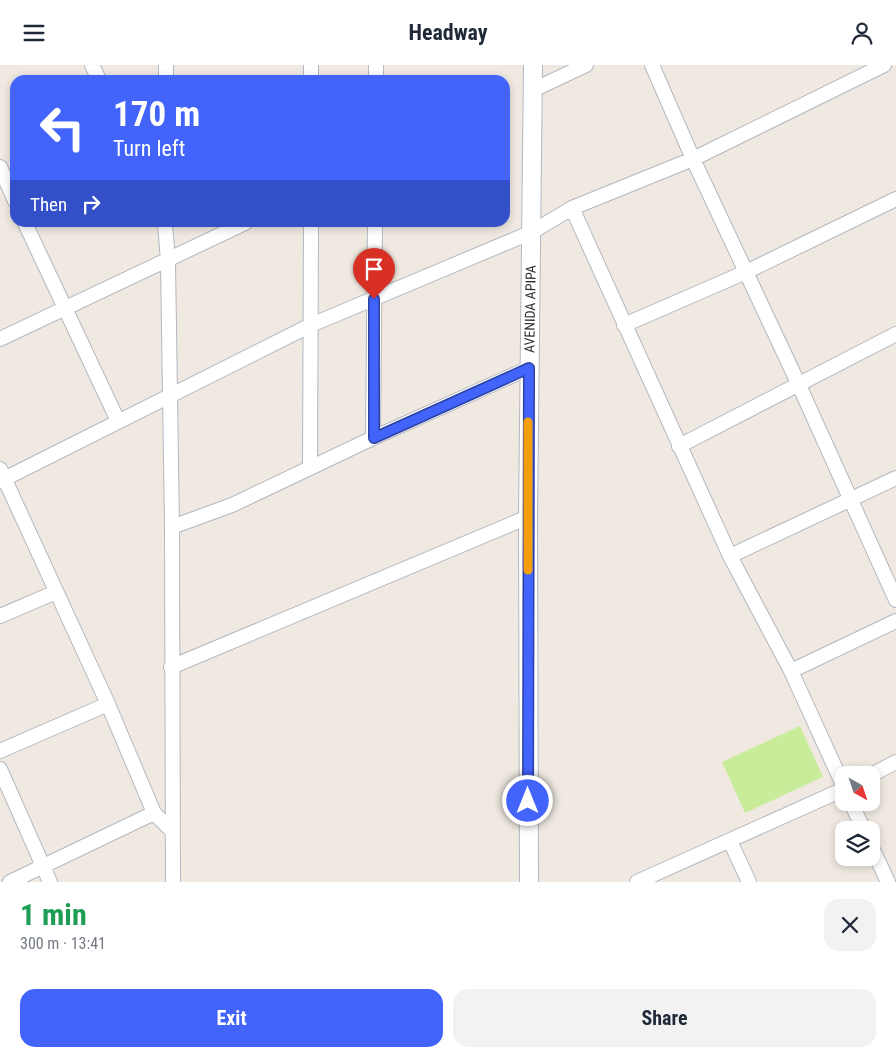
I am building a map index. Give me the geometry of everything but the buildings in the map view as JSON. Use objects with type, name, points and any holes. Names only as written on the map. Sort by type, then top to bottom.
[{"type":"street","name":"AVENIDA APIPA","points":[[529,882],[528,517],[533,65]]},
{"type":"street","points":[[533,90],[586,65]]},
{"type":"street","points":[[652,65],[693,159],[798,383],[896,600]]},
{"type":"street","points":[[172,831],[154,813],[108,704],[2,476],[118,421],[311,325],[532,232],[572,208],[693,159],[884,65]]},
{"type":"street","points":[[0,167],[10,190]]},
{"type":"street","points":[[624,325],[746,272],[896,199]]},
{"type":"street","points":[[572,208],[730,556],[791,671],[835,768]]},
{"type":"street","points":[[27,227],[118,421]]},
{"type":"street","points":[[165,227],[168,261],[172,527],[173,882]]},
{"type":"street","points":[[0,339],[65,310],[237,227]]},
{"type":"street","points":[[310,468],[311,227]]},
{"type":"street","points":[[374,438],[375,227]]},
{"type":"street","points":[[679,446],[896,334]]},
{"type":"street","points":[[172,527],[232,505],[529,368]]},
{"type":"street","points":[[730,556],[896,478]]},
{"type":"street","points":[[171,667],[528,517]]},
{"type":"street","points":[[0,616],[56,592]]},
{"type":"street","points":[[791,671],[896,621]]},
{"type":"street","points":[[0,751],[108,704]]},
{"type":"street","points":[[880,770],[896,762]]},
{"type":"street","points":[[0,769],[50,882]]},
{"type":"street","points":[[637,882],[835,792]]},
{"type":"street","points":[[10,882],[154,813]]},
{"type":"street","points":[[730,841],[749,882]]},
{"type":"street","points":[[880,865],[888,882]]},
{"type":"green space","points":[[800,726],[823,777],[745,813],[722,762]]},
{"type":"slow traffic","points":[[528,422],[528,570]]},
{"type":"route","points":[[374,299],[374,438],[529,368],[528,801]]}]
